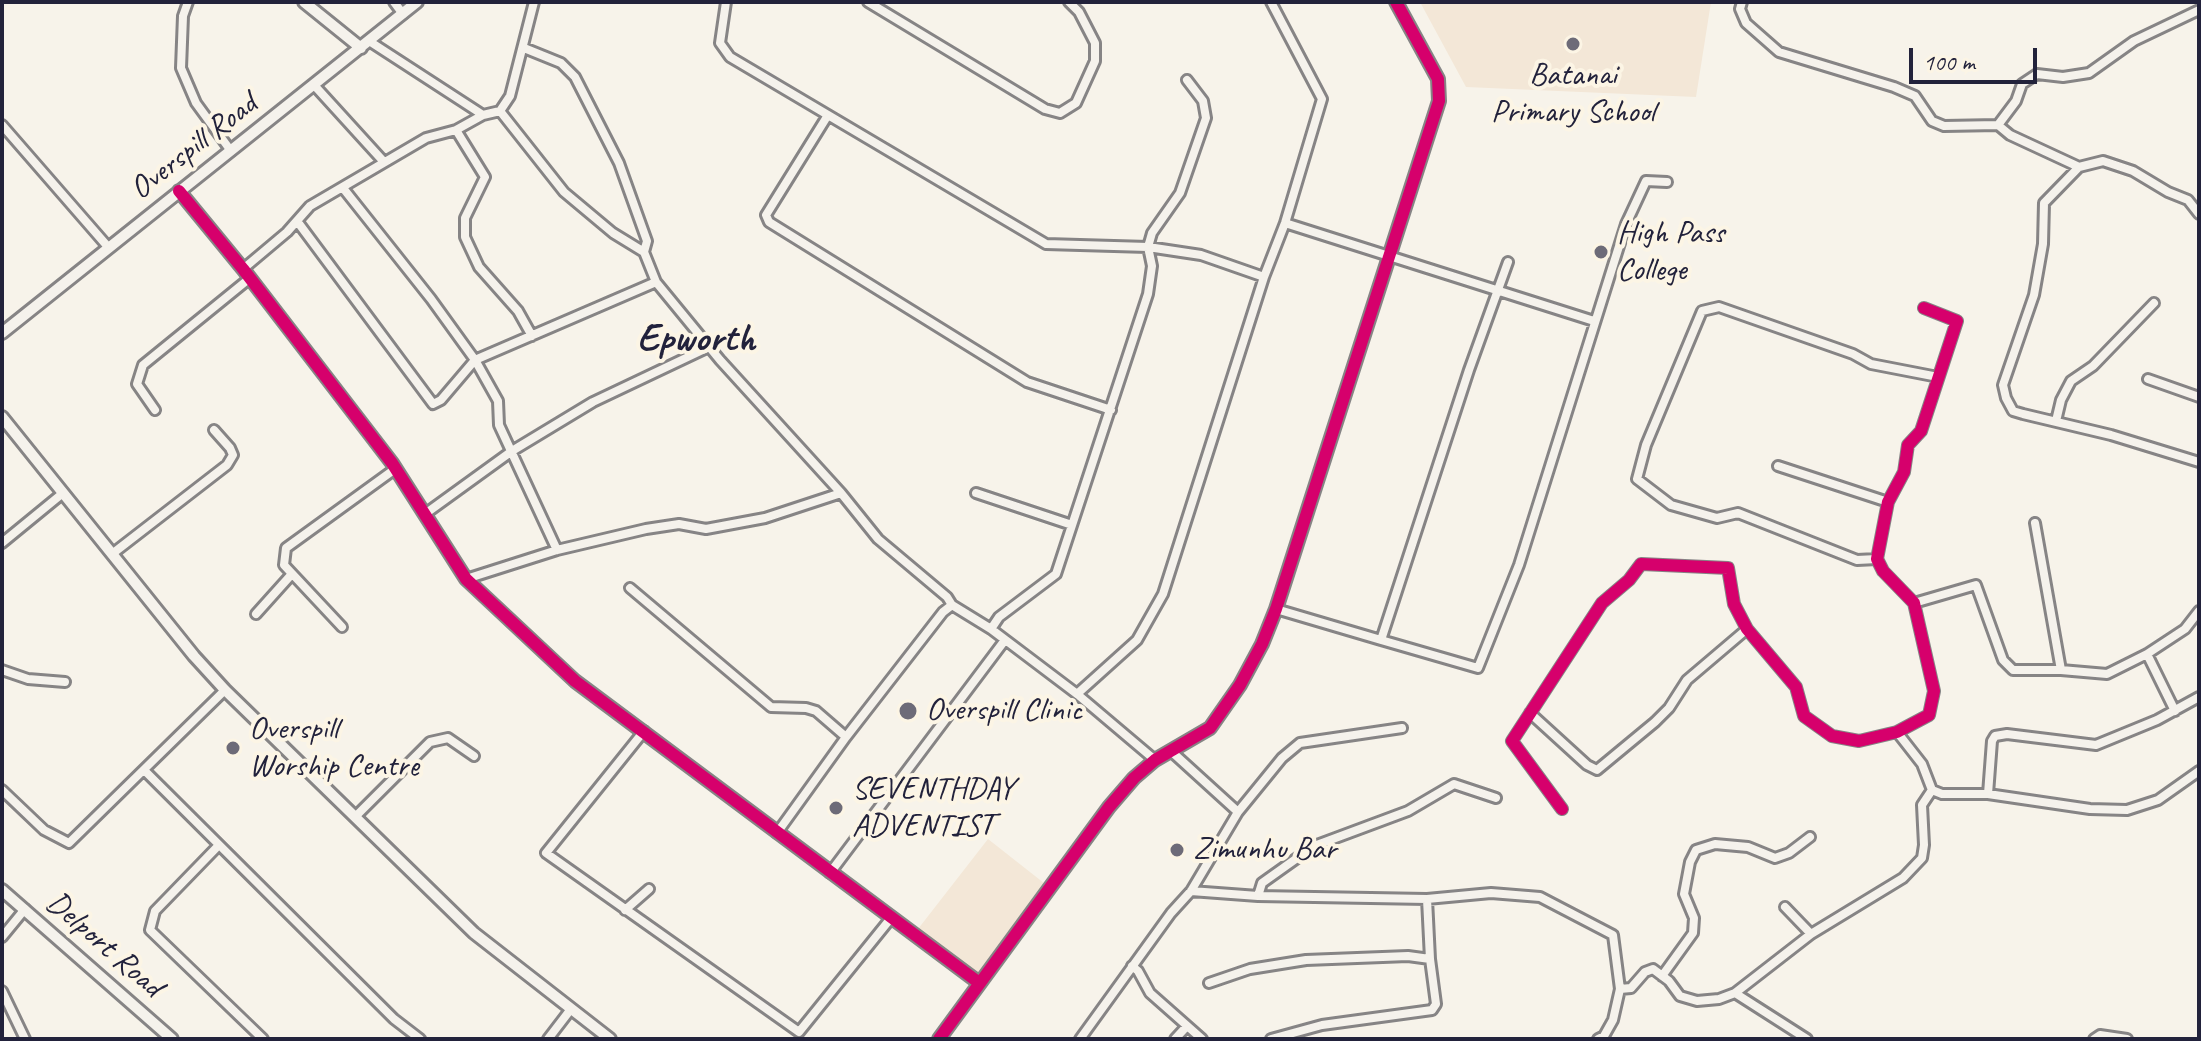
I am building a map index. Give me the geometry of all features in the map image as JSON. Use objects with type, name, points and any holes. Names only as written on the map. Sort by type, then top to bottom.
[{"type":"street","points":[[188,2],[183,16],[181,68],[196,103],[231,151]]},
{"type":"street","points":[[304,2],[365,44],[483,115]]},
{"type":"street","points":[[394,2],[403,14]]},
{"type":"street","name":"Overspill Road","points":[[2,333],[417,2]]},
{"type":"street","points":[[155,410],[137,384],[143,365],[247,273],[310,206],[426,138],[456,130],[483,115],[500,111],[510,96],[534,2]]},
{"type":"street","points":[[726,2],[720,43],[730,57],[1046,244],[1148,247],[1201,255],[1264,277]]},
{"type":"street","points":[[868,2],[1045,109],[1060,113],[1076,103],[1095,61],[1095,43],[1079,12],[1069,2]]},
{"type":"street","points":[[1077,694],[1137,640],[1163,594],[1264,277],[1285,223],[1322,99],[1271,2]]},
{"type":"street","points":[[939,1039],[1109,807],[1134,778],[1155,760],[1202,735],[1218,718],[1250,669],[1276,609],[1440,93],[1438,79],[1396,2]]},
{"type":"street","points":[[1742,2],[1740,9],[1746,23],[1779,52],[1915,96],[1932,121],[1944,126],[1998,125],[2010,135],[2079,167]]},
{"type":"street","points":[[1998,125],[2016,101],[2022,84],[2037,74],[2063,77],[2089,73],[2134,41],[2199,10]]},
{"type":"street","points":[[524,48],[561,63],[575,77],[619,163],[647,241],[644,252]]},
{"type":"street","points":[[991,629],[999,617],[1056,574],[1148,294],[1152,266],[1148,247],[1152,233],[1180,193],[1206,118],[1203,101],[1187,80]]},
{"type":"street","points":[[314,85],[384,162]]},
{"type":"street","points":[[500,111],[564,192],[613,233],[644,252],[656,282],[878,539],[947,597],[952,605],[991,629],[1077,694],[1155,760]]},
{"type":"street","points":[[828,115],[766,215],[769,222],[1027,382],[1111,410]]},
{"type":"street","points":[[2,125],[109,248]]},
{"type":"street","points":[[456,130],[485,177],[465,218],[465,237],[479,267],[518,311],[532,336]]},
{"type":"street","points":[[2199,214],[2188,200],[2133,171],[2103,161],[2079,167],[2044,203],[2043,244],[2034,295],[2003,385],[2013,411],[2199,462]]},
{"type":"street","points":[[1276,609],[1478,668],[1519,565],[1626,224],[1646,181],[1667,182]]},
{"type":"street","points":[[343,188],[475,360],[498,401],[499,425],[557,550]]},
{"type":"street","points":[[179,191],[247,273],[395,469],[466,579],[575,681],[978,982]]},
{"type":"street","points":[[297,221],[433,404],[441,400],[475,360],[656,282]]},
{"type":"street","points":[[1285,223],[1594,321]]},
{"type":"street","points":[[1381,640],[1469,370],[1508,262]]},
{"type":"street","points":[[2056,421],[2061,400],[2071,381],[2093,366],[2154,303]]},
{"type":"street","points":[[1877,559],[1857,560],[1738,513],[1717,518],[1671,505],[1637,479],[1646,445],[1702,311],[1719,307],[1853,354],[1871,364],[1938,377]]},
{"type":"street","points":[[1562,809],[1512,741],[1602,603],[1629,580],[1641,564],[1728,568],[1734,604],[1747,629],[1796,687],[1804,716],[1832,736],[1859,741],[1897,732],[1929,715],[1934,691],[1914,603],[1883,571],[1877,559],[1888,502],[1904,472],[1908,445],[1921,431],[1957,321],[1924,308]]},
{"type":"street","points":[[425,514],[512,451],[593,402],[709,347]]},
{"type":"street","points":[[2148,379],[2199,397]]},
{"type":"street","points":[[2,417],[225,690],[474,933],[610,1039]]},
{"type":"street","points":[[112,554],[227,465],[233,455],[214,430]]},
{"type":"street","points":[[1778,466],[1888,502]]},
{"type":"street","points":[[342,627],[291,575],[284,565],[286,548],[395,469]]},
{"type":"street","points":[[2,543],[63,493]]},
{"type":"street","points":[[466,579],[557,550],[646,529],[679,524],[706,529],[750,521],[841,493]]},
{"type":"street","points":[[976,493],[1072,525]]},
{"type":"street","points":[[2035,523],[2061,670]]},
{"type":"street","points":[[256,614],[291,575]]},
{"type":"street","points":[[1914,603],[1976,585],[2003,660],[2013,670],[2107,674],[2147,654],[2185,629],[2199,611]]},
{"type":"street","points":[[630,588],[771,707],[816,711],[846,737]]},
{"type":"street","points":[[777,833],[846,737],[943,612],[952,605]]},
{"type":"street","points":[[1530,713],[1587,765],[1597,770],[1655,722],[1669,708],[1687,680],[1747,629]]},
{"type":"street","points":[[830,873],[1005,640]]},
{"type":"street","points":[[2147,654],[2175,711]]},
{"type":"street","points":[[2,670],[28,679],[65,682]]},
{"type":"street","points":[[2,790],[44,830],[69,843],[225,690]]},
{"type":"street","points":[[1988,794],[1995,736],[2007,734],[2096,745],[2175,711],[2199,697]]},
{"type":"street","points":[[1080,1039],[1171,913],[1191,891],[1238,812],[1282,758],[1300,743],[1402,728]]},
{"type":"street","points":[[644,731],[546,853],[799,1032],[891,918]]},
{"type":"street","points":[[1897,732],[1922,764],[1932,790]]},
{"type":"street","points":[[356,816],[430,742],[448,738],[474,756]]},
{"type":"street","points":[[1172,752],[1238,812]]},
{"type":"street","points":[[144,770],[394,1019],[420,1039]]},
{"type":"street","points":[[1932,790],[1954,795],[1988,794],[2090,809],[2127,810],[2158,800],[2199,771]]},
{"type":"street","points":[[1258,896],[1262,883],[1314,846],[1408,811],[1454,784],[1496,798]]},
{"type":"street","points":[[1620,989],[1631,988],[1645,972],[1653,969],[1680,996],[1697,1001],[1719,999],[1735,993],[1811,934],[1903,878],[1922,858],[1922,805],[1932,790]]},
{"type":"street","points":[[1662,976],[1693,933],[1694,918],[1684,894],[1690,862],[1696,850],[1715,844],[1748,847],[1775,858],[1789,853],[1810,837]]},
{"type":"street","points":[[218,846],[155,911],[150,930],[263,1039]]},
{"type":"street","points":[[625,910],[649,889]]},
{"type":"street","name":"Delport Road","points":[[2,890],[172,1039]]},
{"type":"street","points":[[1191,891],[1258,896],[1427,899],[1491,893],[1540,897],[1613,935],[1620,989],[1613,1020],[1604,1036],[1598,1039]]},
{"type":"street","points":[[1271,1039],[1322,1025],[1432,1010],[1436,1004],[1427,899]]},
{"type":"street","points":[[1785,907],[1811,934]]},
{"type":"street","points":[[2,937],[25,909]]},
{"type":"street","points":[[1209,983],[1250,969],[1306,960],[1408,956],[1430,959]]},
{"type":"street","points":[[1132,966],[1150,993],[1202,1039]]},
{"type":"street","points":[[2,991],[25,1039]]},
{"type":"street","points":[[1735,993],[1807,1039]]},
{"type":"street","points":[[548,1039],[571,1009]]},
{"type":"street","points":[[1175,1039],[1187,1026]]},
{"type":"street","points":[[2094,1039],[2100,1035],[2127,1039]]},
{"type":"shaded area","name":"Batanai Primary School","points":[[1420,2],[1711,2],[1696,97],[1466,87]]},
{"type":"shaded area","points":[[988,839],[1049,887],[980,974],[918,929]]},
{"type":"cycle path","points":[[939,1039],[1109,807],[1134,778],[1155,760],[1210,728],[1240,685],[1262,644],[1276,609],[1439,101],[1438,79],[1396,2]]},
{"type":"cycle path","points":[[179,191],[392,463],[466,579],[575,681],[978,982]]},
{"type":"cycle path","points":[[1562,809],[1512,741],[1602,603],[1629,580],[1641,564],[1728,568],[1734,604],[1747,629],[1796,687],[1804,716],[1832,736],[1859,741],[1897,732],[1929,715],[1934,691],[1914,603],[1883,571],[1877,559],[1888,502],[1904,472],[1908,445],[1921,431],[1957,321],[1924,308]]},
{"type":"place","name":"Batanai Primary School","points":[[1573,44]]},
{"type":"place","name":"High Pass College","points":[[1601,252]]},
{"type":"place","name":"Overspill Clinic","points":[[908,711]]},
{"type":"place","name":"Overspill Worship Centre","points":[[233,748]]},
{"type":"place","name":"SEVENTHDAY ADVENTIST","points":[[836,808]]},
{"type":"place","name":"Zimunhu Bar","points":[[1177,850]]},
{"type":"district","name":"Epworth","points":[[696,340]]}]
